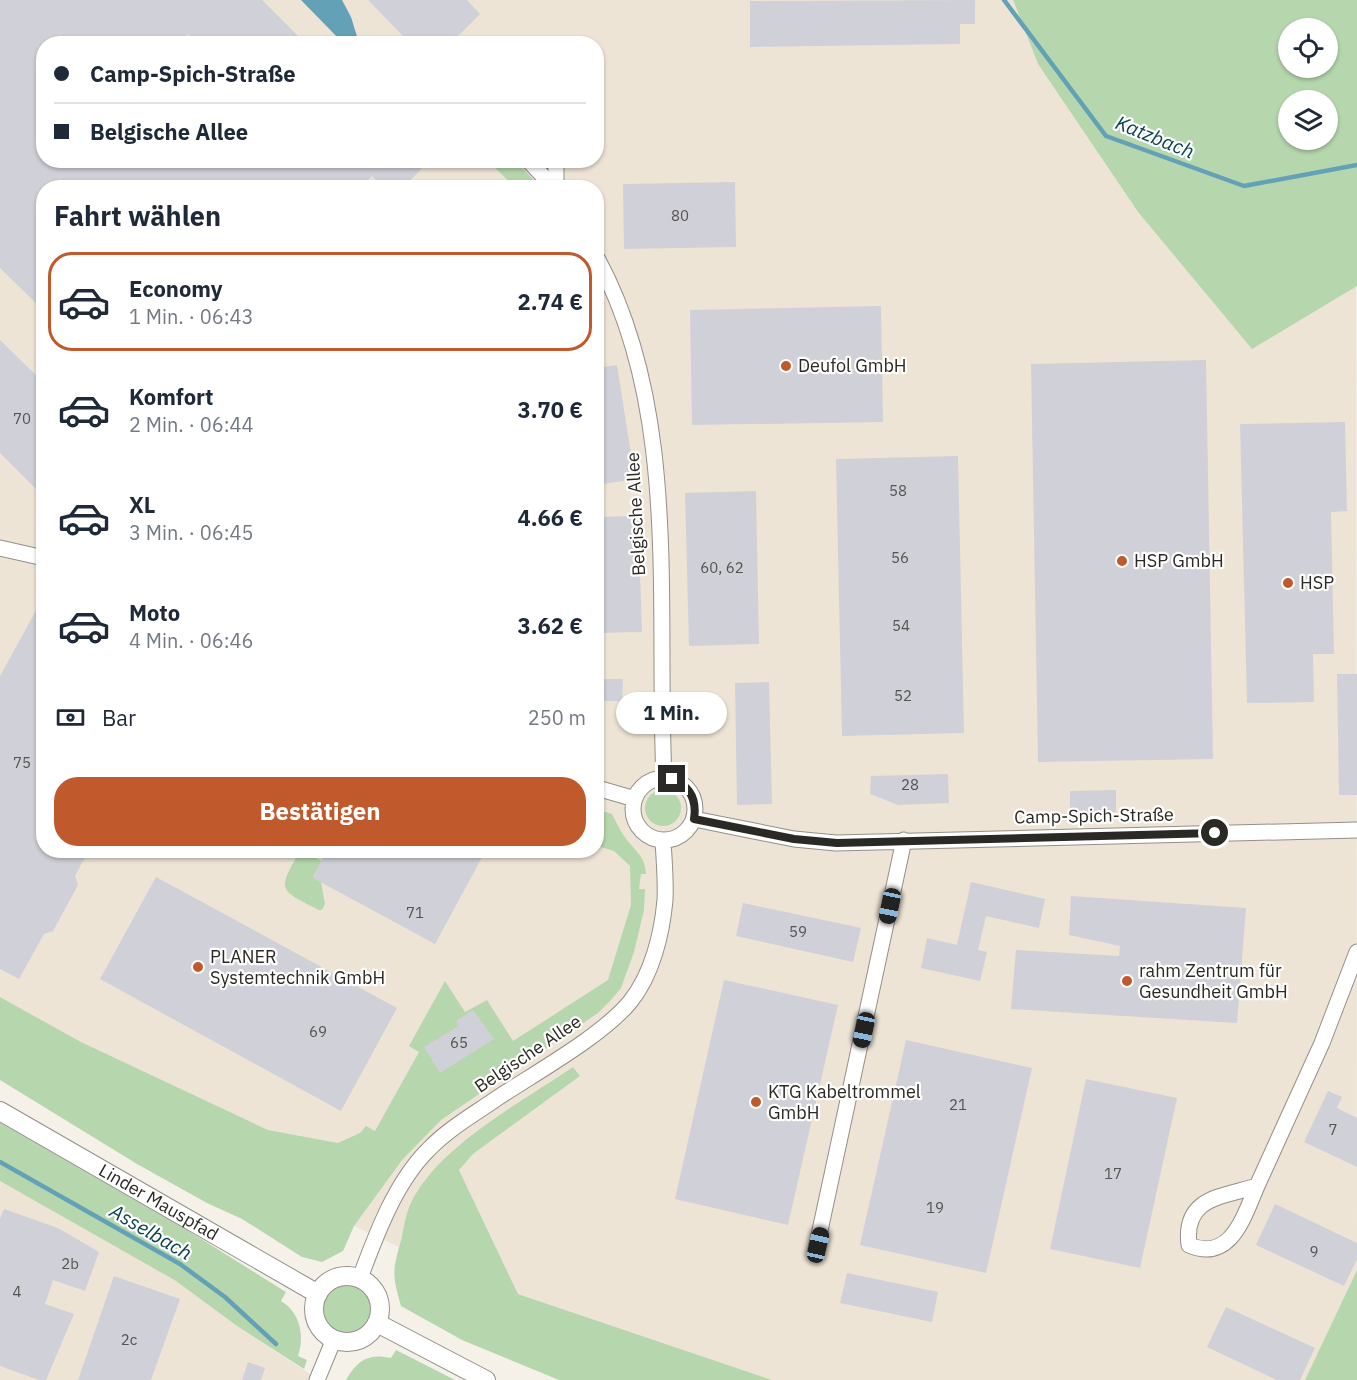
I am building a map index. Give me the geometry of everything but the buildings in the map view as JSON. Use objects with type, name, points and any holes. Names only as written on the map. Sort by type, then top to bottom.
[{"type":"street","points":[[536,168],[547,180]]},
{"type":"street","name":"Belgische Allee","points":[[604,274],[629,331],[643,381],[652,438],[658,497],[664,778]]},
{"type":"street","points":[[0,548],[36,556]]},
{"type":"street","points":[[664,778],[680,782],[692,794],[696,810],[694,819],[682,835],[663,840],[645,834],[638,827],[633,808],[635,799],[646,784],[664,778]]},
{"type":"street","points":[[604,790],[635,799]]},
{"type":"street","name":"Camp-Spich-Straße","points":[[694,819],[794,839],[837,843],[1357,830]]},
{"type":"street","name":"Belgische Allee","points":[[360,1278],[402,1185],[426,1151],[458,1124],[596,1032],[620,1013],[637,992],[651,964],[663,910],[663,840]]},
{"type":"street","points":[[816,1250],[904,840]]},
{"type":"street","points":[[1257,1186],[1206,1201],[1193,1213],[1187,1228],[1189,1245],[1203,1250],[1215,1249],[1230,1238],[1241,1223],[1322,1043],[1357,952]]},
{"type":"street","name":"Linder Mauspfad","points":[[0,1111],[318,1294]]},
{"type":"street","points":[[341,1276],[360,1278],[369,1284],[380,1303],[377,1323],[363,1338],[344,1341],[334,1339],[320,1328],[316,1320],[314,1311],[318,1294],[331,1280],[341,1276]]},
{"type":"street","points":[[377,1323],[486,1380]]},
{"type":"street","points":[[317,1380],[334,1339]]},
{"type":"shaded area","points":[[0,0],[1013,0],[1038,64],[1138,212],[1252,348],[1356,285],[1357,1270],[1305,1380],[772,1380],[518,1294],[459,1170],[473,1154],[580,1076],[573,1067],[460,1144],[440,1163],[419,1189],[406,1219],[399,1247],[354,1226],[326,1141],[268,1130],[81,1042],[0,997]]},
{"type":"shaded area","points":[[0,1181],[176,1281],[237,1326],[319,1380],[0,1380]]},
{"type":"green space","points":[[1013,0],[1357,0],[1357,286],[1252,349],[1138,212],[1038,64]]},
{"type":"green space","points":[[495,168],[522,168],[534,180],[508,180]]},
{"type":"green space","points":[[663,790],[676,795],[681,808],[676,821],[663,826],[650,821],[645,808],[650,795]]},
{"type":"green space","points":[[604,811],[612,814],[624,836],[641,857],[646,874],[641,874],[639,889],[645,889],[644,910],[634,952],[621,988],[598,1013],[441,1120],[402,1160],[354,1226],[343,1251],[322,1262],[302,1257],[242,1219],[207,1203],[137,1164],[0,1080],[0,997],[81,1042],[268,1130],[338,1143],[360,1133],[366,1126],[375,1131],[419,1052],[409,1046],[445,981],[465,1012],[487,1000],[513,1041],[608,980],[631,905],[630,866],[614,851],[604,848]]},
{"type":"green space","points":[[296,858],[315,858],[322,861],[313,877],[321,882],[325,904],[322,910],[289,893],[285,882]]},
{"type":"green space","points":[[573,1067],[580,1076],[473,1154],[459,1170],[518,1294],[772,1380],[559,1380],[462,1340],[401,1306],[395,1278],[395,1264],[407,1212],[422,1184],[439,1164],[482,1127]]},
{"type":"green space","points":[[0,1120],[131,1195],[286,1292],[281,1301],[293,1311],[297,1318],[301,1333],[298,1356],[307,1360],[304,1369],[237,1326],[176,1281],[0,1181]]},
{"type":"green space","points":[[1357,1270],[1357,1380],[1305,1380]]},
{"type":"green space","points":[[343,1283],[353,1283],[366,1290],[373,1303],[373,1313],[366,1326],[353,1333],[343,1333],[334,1329],[327,1322],[323,1313],[323,1303],[327,1294],[334,1287]]},
{"type":"green space","points":[[396,1350],[455,1380],[346,1380],[355,1367],[364,1360],[370,1357],[391,1358]]},
{"type":"water","points":[[301,0],[342,0],[351,17],[357,36],[336,36]]},
{"type":"waterway","name":"Katzbach","points":[[1004,0],[1106,136],[1244,186],[1357,165]]},
{"type":"waterway","name":"Asselbach","points":[[0,1162],[180,1264],[225,1297],[276,1344]]},
{"type":"place","name":"Deufol GmbH","points":[[786,366]]},
{"type":"place","name":"HSP GmbH","points":[[1122,561]]},
{"type":"place","name":"HSP","points":[[1288,583]]},
{"type":"place","name":"PLANER Systemtechnik GmbH","points":[[198,967]]},
{"type":"place","name":"rahm Zentrum für Gesundheit GmbH","points":[[1127,981]]},
{"type":"place","name":"KTG Kabeltrommel GmbH","points":[[756,1102]]},
{"type":"route","points":[[672,779],[687,787],[692,794],[696,810],[694,819],[794,839],[837,843],[1215,833]]}]
